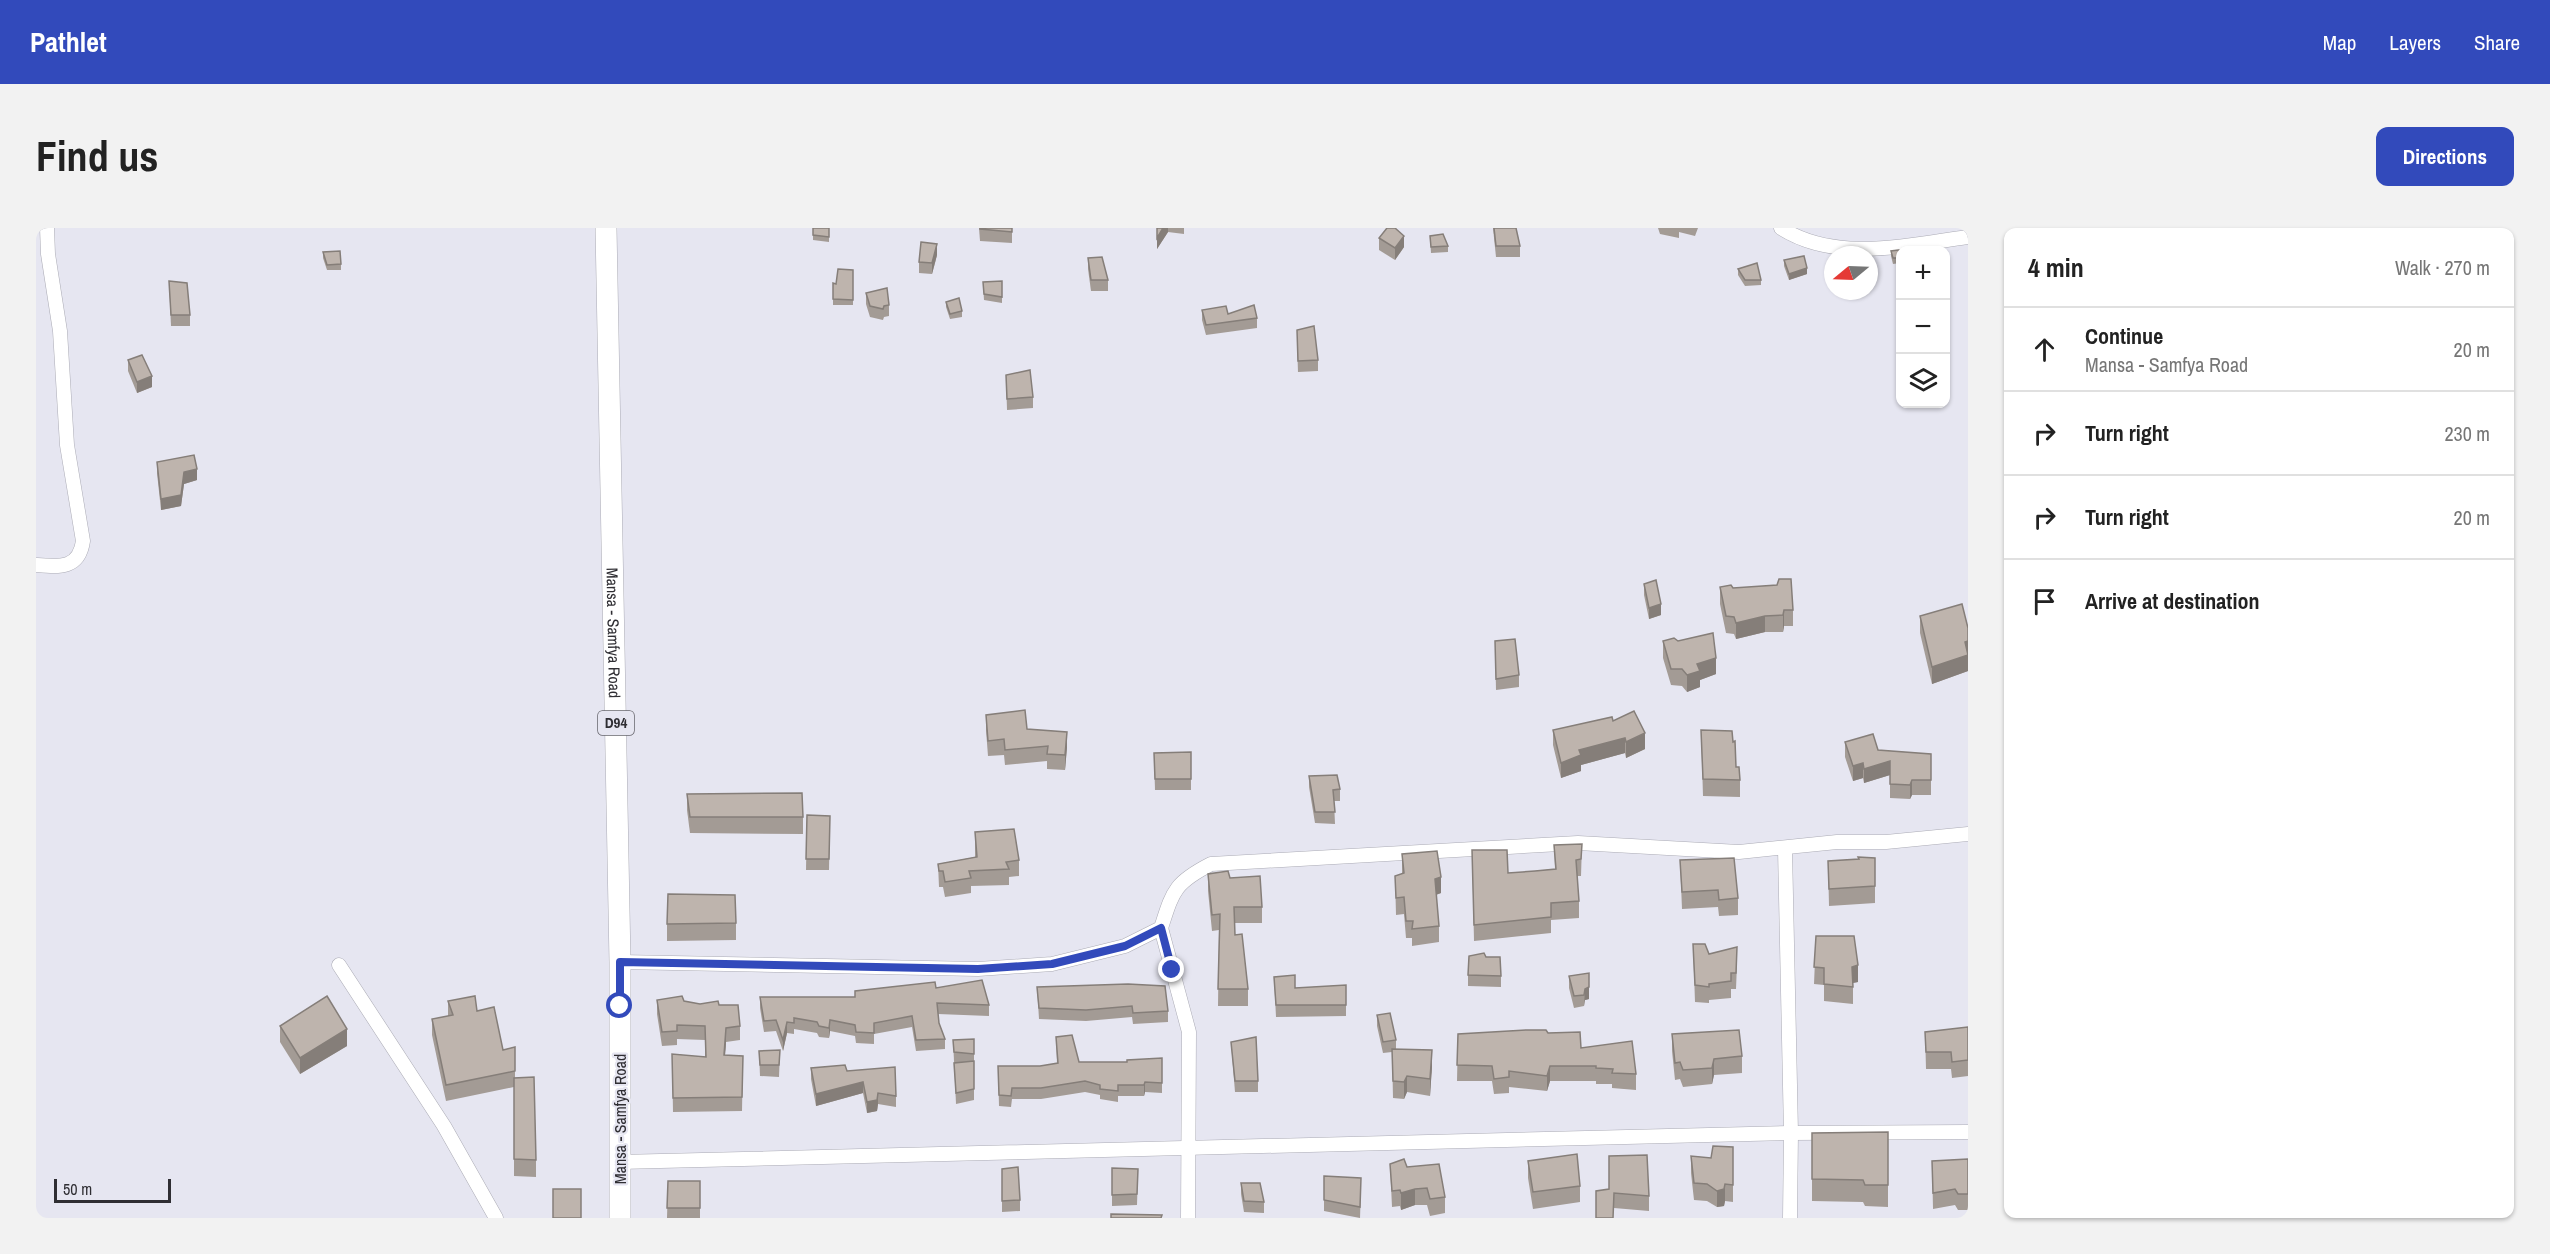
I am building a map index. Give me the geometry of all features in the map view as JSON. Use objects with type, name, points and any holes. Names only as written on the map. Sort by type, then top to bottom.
[{"type":"main road","name":"Mansa - Samfya Road","points":[[606,228],[620,962],[620,1218]]},
{"type":"street","points":[[36,565],[57,567],[73,562],[81,554],[82,540],[67,445],[60,331],[42,257],[47,228]]},
{"type":"street","points":[[1781,228],[1795,237],[1853,250],[1968,237]]},
{"type":"street","points":[[1188,1218],[1189,1032],[1161,928],[1173,893],[1186,877],[1211,864],[1578,843],[1739,852],[1838,842],[1886,842],[1968,834]]},
{"type":"street","points":[[1785,849],[1791,1133],[1790,1218]]},
{"type":"street","points":[[620,962],[999,968],[1052,964],[1125,946],[1161,928]]},
{"type":"street","points":[[339,965],[444,1126],[496,1218]]},
{"type":"street","points":[[619,1162],[1791,1133],[1968,1132]]},
{"type":"building","points":[[813,228],[829,228],[829,237],[813,235]]},
{"type":"building","points":[[1012,228],[1012,232],[980,229]]},
{"type":"building","points":[[1157,228],[1163,228],[1157,238]]},
{"type":"building","points":[[1387,228],[1395,228],[1404,236],[1395,248],[1379,238]]},
{"type":"building","points":[[1494,228],[1516,228],[1520,246],[1496,246]]},
{"type":"building","points":[[1443,234],[1448,246],[1431,247],[1430,236]]},
{"type":"building","points":[[921,242],[937,244],[932,263],[919,262]]},
{"type":"building","points":[[1896,250],[1896,258],[1893,258],[1891,251]]},
{"type":"building","points":[[340,251],[341,264],[327,265],[323,252]]},
{"type":"building","points":[[1804,256],[1807,268],[1789,274],[1784,260]]},
{"type":"building","points":[[1102,257],[1108,280],[1091,280],[1088,258]]},
{"type":"building","points":[[1757,263],[1761,280],[1745,280],[1738,269]]},
{"type":"building","points":[[838,269],[853,270],[853,300],[833,299],[833,283],[836,284]]},
{"type":"building","points":[[169,281],[187,283],[190,315],[171,315]]},
{"type":"building","points":[[1002,281],[1002,297],[984,294],[983,282]]},
{"type":"building","points":[[887,288],[889,305],[884,306],[883,309],[870,306],[866,293]]},
{"type":"building","points":[[959,298],[962,311],[950,314],[946,302]]},
{"type":"building","points":[[1254,305],[1257,318],[1206,325],[1202,310],[1226,306],[1228,314]]},
{"type":"building","points":[[1314,326],[1318,360],[1298,361],[1297,330]]},
{"type":"building","points":[[142,355],[152,376],[137,382],[128,360]]},
{"type":"building","points":[[1030,370],[1033,397],[1007,399],[1006,375]]},
{"type":"building","points":[[194,455],[197,469],[184,472],[181,495],[161,499],[157,462]]},
{"type":"building","points":[[1779,579],[1791,579],[1793,610],[1784,610],[1783,615],[1765,616],[1736,623],[1734,617],[1726,616],[1720,587],[1777,585]]},
{"type":"building","points":[[1656,580],[1661,604],[1649,608],[1644,584]]},
{"type":"building","points":[[1962,604],[1968,628],[1968,641],[1965,642],[1968,655],[1932,667],[1920,616]]},
{"type":"building","points":[[1713,633],[1716,658],[1697,664],[1700,671],[1687,675],[1682,669],[1671,669],[1663,641],[1674,638],[1678,641]]},
{"type":"building","points":[[1515,639],[1519,675],[1496,679],[1495,641]]},
{"type":"building","points":[[1025,710],[1027,729],[1067,732],[1065,755],[1047,754],[1048,746],[1005,750],[1004,739],[988,741],[986,715]]},
{"type":"building","points":[[1634,711],[1645,733],[1626,742],[1625,738],[1579,750],[1581,755],[1561,763],[1553,730],[1612,717],[1613,721]]},
{"type":"building","points":[[1701,730],[1732,731],[1733,742],[1735,741],[1736,767],[1739,767],[1740,780],[1703,779]]},
{"type":"building","points":[[1873,734],[1878,750],[1931,754],[1931,780],[1912,780],[1910,785],[1890,784],[1890,761],[1864,769],[1863,763],[1853,766],[1845,742]]},
{"type":"building","points":[[1191,752],[1191,779],[1155,779],[1154,753]]},
{"type":"building","points":[[1337,775],[1340,789],[1333,790],[1335,812],[1315,812],[1309,776]]},
{"type":"building","points":[[802,793],[803,817],[690,817],[687,794]]},
{"type":"building","points":[[807,815],[830,816],[829,859],[806,859]]},
{"type":"building","points":[[1014,829],[1019,860],[1006,862],[1009,869],[969,871],[971,878],[945,882],[943,871],[939,871],[938,864],[977,857],[975,832]]},
{"type":"building","points":[[1582,844],[1581,859],[1576,860],[1579,901],[1551,903],[1551,917],[1474,925],[1472,850],[1507,850],[1508,873],[1556,869],[1554,845]]},
{"type":"building","points":[[1437,851],[1441,877],[1435,879],[1439,926],[1412,929],[1413,921],[1406,921],[1404,897],[1396,898],[1395,876],[1404,873],[1402,854]]},
{"type":"building","points":[[1858,857],[1875,858],[1875,886],[1829,889],[1828,861],[1859,859]]},
{"type":"building","points":[[1734,858],[1738,898],[1719,900],[1718,890],[1682,892],[1680,860]]},
{"type":"building","points":[[1228,871],[1230,878],[1260,876],[1262,907],[1234,907],[1235,935],[1242,934],[1248,989],[1218,989],[1220,914],[1212,915],[1208,874]]},
{"type":"building","points":[[668,894],[735,895],[736,923],[667,924]]},
{"type":"building","points":[[1816,936],[1854,936],[1858,965],[1852,967],[1853,987],[1824,984],[1824,968],[1814,967]]},
{"type":"building","points":[[1693,944],[1705,944],[1709,954],[1737,947],[1736,973],[1731,973],[1731,981],[1709,984],[1709,987],[1695,985]]},
{"type":"building","points":[[1484,953],[1486,957],[1500,957],[1501,976],[1468,975],[1469,956]]},
{"type":"building","points":[[1589,973],[1589,987],[1585,989],[1584,995],[1574,996],[1569,976]]},
{"type":"building","points":[[1295,975],[1295,988],[1346,985],[1346,1005],[1276,1005],[1274,977]]},
{"type":"building","points":[[982,980],[989,1005],[937,1003],[939,1023],[945,1039],[916,1040],[912,1016],[874,1023],[874,1033],[856,1032],[855,1025],[830,1020],[829,1028],[819,1026],[817,1022],[794,1018],[794,1023],[787,1022],[783,1040],[776,1020],[764,1021],[760,997],[855,997],[855,991],[935,982],[936,988]]},
{"type":"building","points":[[1128,984],[1165,986],[1168,1011],[1133,1013],[1132,1006],[1086,1010],[1039,1008],[1037,987]]},
{"type":"building","points":[[327,996],[347,1029],[300,1058],[280,1026]]},
{"type":"building","points":[[475,996],[477,1011],[494,1007],[503,1050],[515,1047],[515,1071],[446,1085],[432,1019],[453,1015],[448,1001]]},
{"type":"building","points":[[682,996],[684,1001],[700,1004],[718,1001],[719,1005],[738,1005],[740,1026],[726,1028],[724,1055],[743,1056],[742,1097],[673,1098],[672,1054],[706,1057],[705,1026],[677,1025],[677,1031],[662,1032],[657,1000]]},
{"type":"building","points":[[1390,1013],[1396,1040],[1383,1042],[1377,1015]]},
{"type":"building","points":[[1968,1027],[1968,1060],[1952,1062],[1951,1052],[1926,1052],[1925,1032]]},
{"type":"building","points":[[1546,1030],[1548,1033],[1580,1032],[1581,1048],[1632,1041],[1636,1074],[1612,1073],[1613,1069],[1596,1068],[1596,1066],[1550,1066],[1547,1076],[1509,1071],[1509,1077],[1494,1079],[1492,1066],[1457,1065],[1458,1034]]},
{"type":"building","points":[[1739,1030],[1742,1056],[1714,1059],[1712,1068],[1683,1070],[1680,1062],[1675,1063],[1672,1034]]},
{"type":"building","points":[[1072,1035],[1079,1062],[1127,1062],[1127,1060],[1162,1058],[1162,1083],[1118,1085],[1118,1091],[1100,1089],[1100,1085],[1085,1081],[1041,1088],[1012,1088],[1011,1096],[999,1095],[998,1066],[1040,1066],[1058,1063],[1056,1037]]},
{"type":"building","points":[[1256,1037],[1258,1081],[1235,1081],[1231,1042]]},
{"type":"building","points":[[974,1039],[974,1054],[954,1052],[953,1040]]},
{"type":"building","points":[[1392,1049],[1432,1050],[1430,1079],[1407,1076],[1404,1082],[1393,1081]]},
{"type":"building","points":[[780,1050],[779,1065],[760,1065],[759,1051]]},
{"type":"building","points":[[974,1061],[974,1089],[956,1093],[954,1063]]},
{"type":"building","points":[[845,1065],[847,1071],[895,1067],[896,1096],[878,1093],[877,1100],[867,1102],[863,1082],[816,1094],[811,1068]]},
{"type":"building","points":[[534,1077],[536,1160],[514,1159],[514,1078]]},
{"type":"building","points":[[1888,1132],[1888,1185],[1865,1185],[1863,1180],[1812,1179],[1812,1133]]},
{"type":"building","points":[[1713,1146],[1733,1147],[1733,1185],[1725,1184],[1724,1189],[1717,1191],[1707,1184],[1694,1183],[1691,1156],[1711,1158]]},
{"type":"building","points":[[1577,1154],[1580,1186],[1533,1192],[1528,1161]]},
{"type":"building","points":[[1647,1155],[1649,1196],[1614,1193],[1613,1218],[1596,1218],[1596,1191],[1609,1189],[1609,1156]]},
{"type":"building","points":[[1404,1159],[1407,1167],[1439,1164],[1445,1197],[1430,1199],[1427,1188],[1401,1193],[1400,1190],[1392,1191],[1390,1164]]},
{"type":"building","points":[[1968,1159],[1968,1194],[1958,1194],[1955,1189],[1933,1193],[1932,1161]]},
{"type":"building","points":[[1018,1167],[1020,1200],[1002,1201],[1002,1169]]},
{"type":"building","points":[[1112,1168],[1138,1169],[1137,1194],[1112,1195]]},
{"type":"building","points":[[1324,1176],[1361,1178],[1360,1207],[1324,1200]]},
{"type":"building","points":[[668,1181],[700,1181],[700,1208],[667,1208]]},
{"type":"building","points":[[1241,1183],[1260,1183],[1264,1202],[1244,1201]]},
{"type":"building","points":[[553,1189],[581,1189],[581,1218],[553,1218]]},
{"type":"building","points":[[1111,1214],[1162,1215],[1161,1218],[1111,1218]]},
{"type":"route","points":[[620,1006],[620,962],[978,969],[1052,964],[1125,946],[1161,928],[1172,970]]}]
